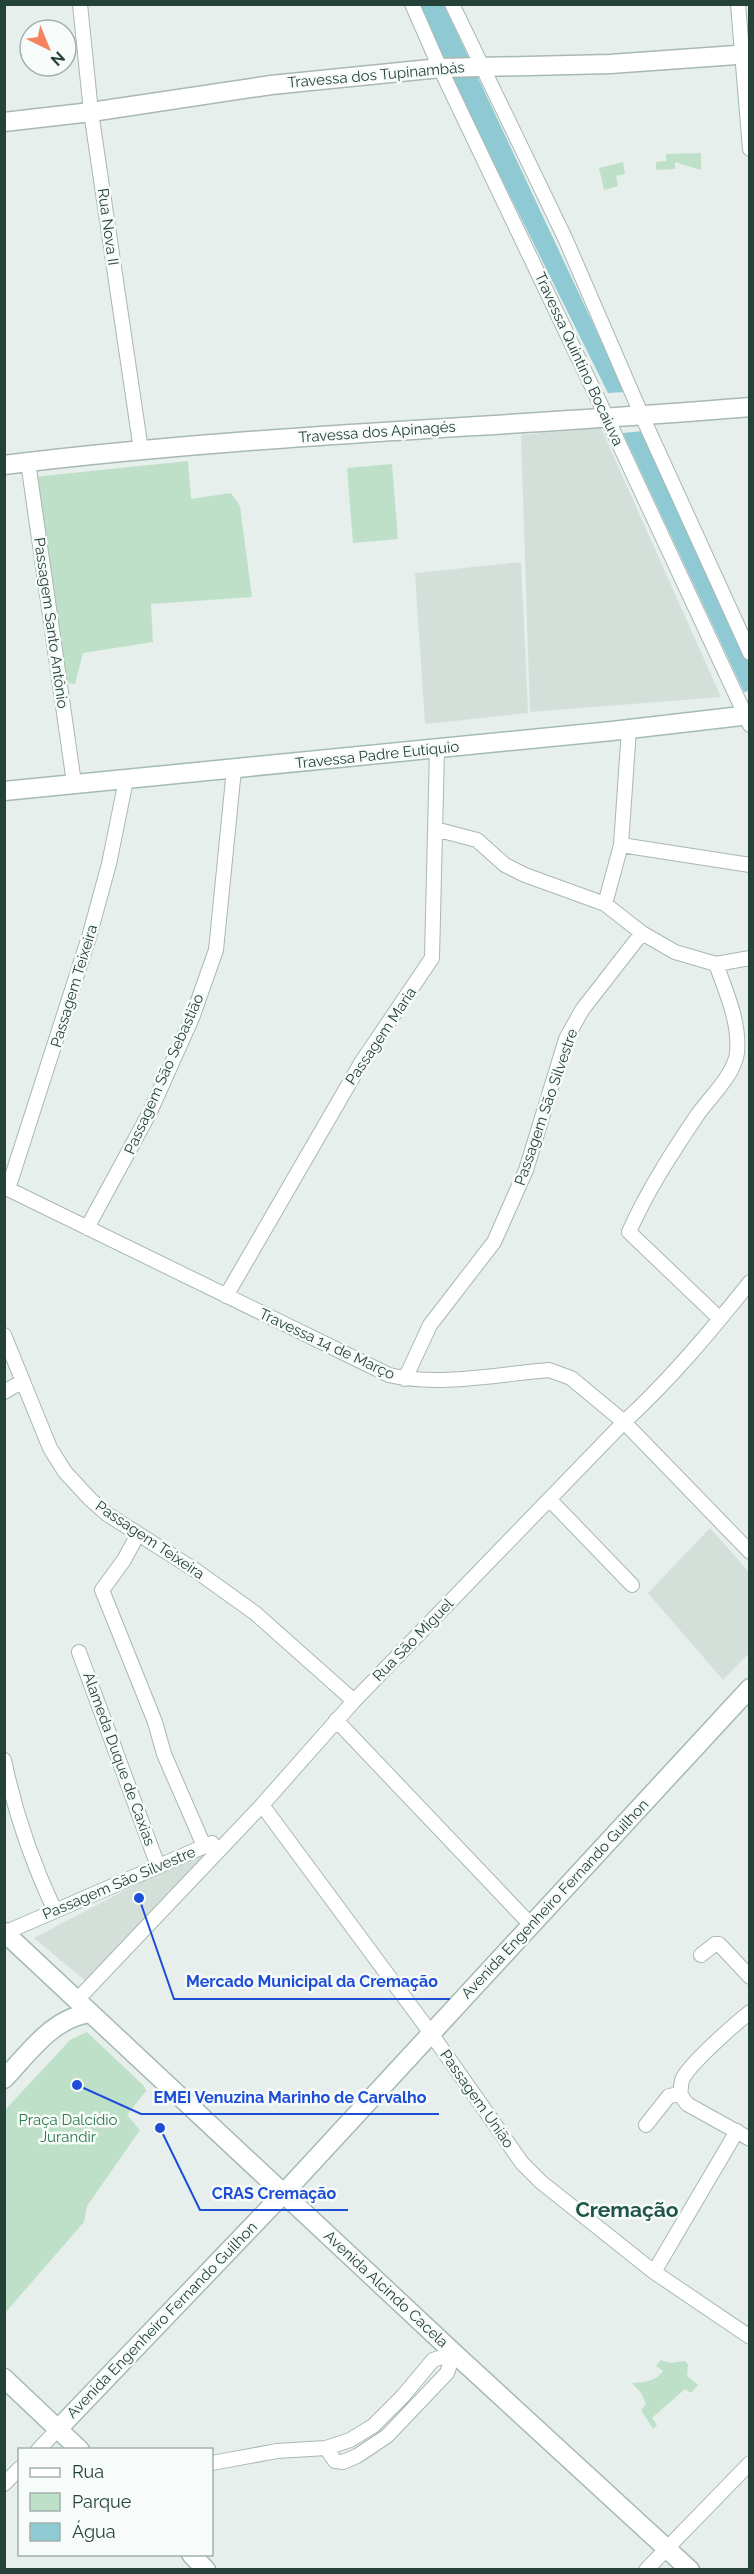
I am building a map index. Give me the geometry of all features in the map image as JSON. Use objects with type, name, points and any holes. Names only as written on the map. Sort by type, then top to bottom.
[{"type":"main road","name":"Travessa dos Tupinambás","points":[[4,122],[91,112],[271,85],[440,68],[609,64],[746,54]]},
{"type":"main road","name":"Travessa dos Apinagés","points":[[4,465],[141,450],[750,407]]},
{"type":"main road","name":"Travessa Padre Eutíquio","points":[[4,791],[748,718]]},
{"type":"main road","name":"Avenida Engenheiro Fernando Guilhon","points":[[58,2429],[284,2193],[430,2032],[750,1688]]},
{"type":"main road","name":"Avenida Alcindo Cacela","points":[[5,1933],[454,2353],[690,2570]]},
{"type":"main road","points":[[4,2079],[47,2033],[60,2012],[61,1984]]},
{"type":"main road","points":[[47,2033],[68,2018],[91,2013]]},
{"type":"main road","points":[[4,2378],[78,2448]]},
{"type":"main road","points":[[193,2556],[206,2570]]},
{"type":"street","name":"Rua Nova II","points":[[80,4],[91,112],[141,450]]},
{"type":"street","name":"Travessa Quintino Bocaiuva","points":[[412,4],[440,68],[748,718]]},
{"type":"street","points":[[452,4],[565,238],[642,416],[750,653]]},
{"type":"street","points":[[738,4],[746,54],[750,149]]},
{"type":"street","name":"Passagem Santo Antônio","points":[[28,462],[74,783]]},
{"type":"street","points":[[605,904],[621,845],[629,729]]},
{"type":"street","name":"Passagem Maria","points":[[226,1296],[361,1063],[432,958],[437,749]]},
{"type":"street","name":"Passagem São Sebastião","points":[[87,1228],[150,1112],[192,1018],[216,950],[234,769]]},
{"type":"street","name":"Passagem Teixeira","points":[[6,1188],[89,937],[109,864],[126,780]]},
{"type":"street","points":[[435,830],[477,840],[505,866],[605,904],[642,933],[675,951],[716,964],[750,957]]},
{"type":"street","points":[[621,845],[750,865]]},
{"type":"street","name":"Passagem São Silvestre","points":[[405,1379],[430,1325],[494,1242],[526,1170],[566,1039],[582,1010],[642,933]]},
{"type":"street","points":[[716,964],[733,1012],[737,1035],[734,1065],[683,1137],[649,1192],[629,1232],[720,1319]]},
{"type":"street","name":"Travessa 14 de Março","points":[[6,1188],[370,1367],[405,1379],[434,1380],[549,1370],[571,1378],[624,1422],[750,1552]]},
{"type":"street","name":"Rua São Miguel","points":[[77,2000],[262,1805],[354,1701],[646,1402],[750,1282]]},
{"type":"street","name":"Passagem Teixeira","points":[[4,1335],[50,1448],[65,1472],[107,1514],[255,1612],[354,1701]]},
{"type":"street","points":[[4,1392],[23,1382]]},
{"type":"street","points":[[550,1500],[632,1585]]},
{"type":"street","points":[[138,1534],[124,1560],[102,1590],[155,1722],[164,1754],[204,1846]]},
{"type":"street","name":"Alameda Duque de Caxias","points":[[79,1652],[158,1866]]},
{"type":"street","points":[[336,1720],[531,1925]]},
{"type":"street","points":[[4,1760],[11,1796],[32,1861],[55,1911]]},
{"type":"street","name":"Passagem União","points":[[262,1805],[430,2032],[522,2163],[654,2272],[750,2337]]},
{"type":"street","name":"Passagem São Silvestre","points":[[5,1933],[234,1835]]},
{"type":"street","points":[[701,1955],[715,1944],[719,1944],[750,1977]]},
{"type":"street","points":[[750,2012],[724,2034],[690,2069],[682,2079],[680,2094],[687,2104],[750,2139]]},
{"type":"street","points":[[646,2125],[669,2096],[680,2094]]},
{"type":"street","points":[[654,2272],[737,2131]]},
{"type":"street","points":[[213,2463],[277,2451],[326,2448],[335,2462],[357,2456],[379,2443],[447,2373],[454,2353]]},
{"type":"street","name":"Avenida Engenheiro Fernando Guilhon","points":[[40,2448],[58,2429]]},
{"type":"street","points":[[646,2570],[750,2463]]},
{"type":"street","points":[[4,2484],[18,2470]]},
{"type":"shaded area","points":[[601,428],[721,697],[530,712],[521,435]]},
{"type":"shaded area","points":[[521,562],[528,713],[425,724],[415,573]]},
{"type":"shaded area","points":[[710,1528],[749,1572],[749,1653],[723,1680],[648,1593]]},
{"type":"shaded area","points":[[200,1851],[205,1858],[87,1982],[34,1938]]},
{"type":"green space","points":[[701,153],[701,170],[675,162],[675,169],[656,170],[656,162],[666,161],[666,154]]},
{"type":"green space","points":[[623,162],[625,174],[616,176],[618,186],[604,190],[599,168]]},
{"type":"green space","points":[[188,461],[191,499],[231,493],[240,506],[252,597],[151,604],[153,642],[83,653],[75,684],[66,683],[33,477]]},
{"type":"green space","points":[[392,464],[398,539],[353,543],[347,468]]},
{"type":"green space","name":"Praça Dalcídio Jurandir","points":[[87,2032],[144,2086],[146,2091],[127,2115],[140,2130],[87,2206],[84,2222],[5,2313],[5,2110],[70,2040]]},
{"type":"green space","points":[[661,2360],[670,2363],[685,2361],[688,2364],[687,2376],[698,2385],[691,2393],[685,2389],[652,2418],[657,2425],[653,2429],[641,2410],[646,2404],[641,2393],[632,2383],[645,2382],[657,2377],[663,2371],[656,2366]]},
{"type":"water","points":[[419,5],[444,5],[625,392],[608,393],[450,75]]},
{"type":"water","points":[[643,431],[749,664],[749,691],[744,692],[623,433]]},
{"type":"place","name":"Mercado Municipal da Cremação","points":[[139,1898]]},
{"type":"place","name":"EMEI Venuzina Marinho de Carvalho","points":[[77,2085]]},
{"type":"place","name":"CRAS Cremação","points":[[160,2128]]},
{"type":"district","name":"Cremação","points":[[627,2210]]}]
